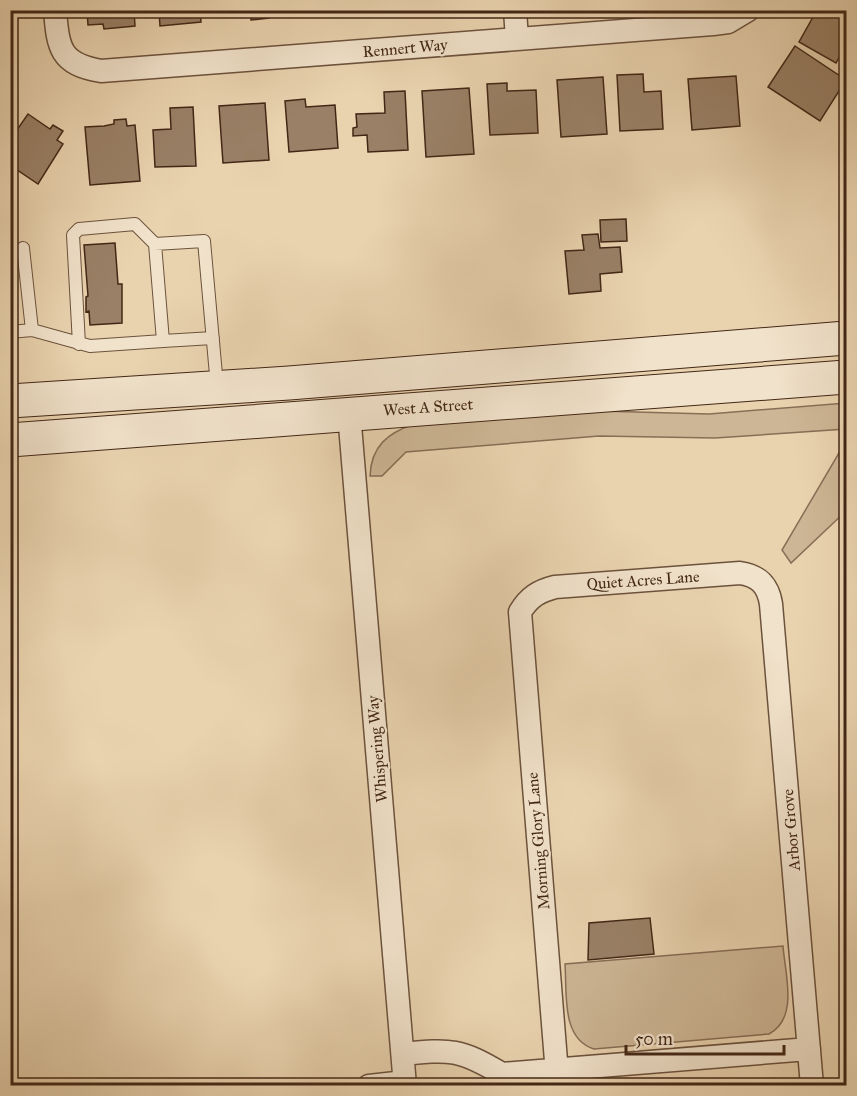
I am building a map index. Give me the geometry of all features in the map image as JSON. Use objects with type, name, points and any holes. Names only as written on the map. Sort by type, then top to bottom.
[{"type":"main road","points":[[10,401],[846,338]]},
{"type":"main road","name":"West A Street","points":[[10,440],[846,376]]},
{"type":"street","name":"Rennert Way","points":[[55,10],[58,39],[63,54],[81,67],[122,70],[713,24],[728,22],[748,10]]},
{"type":"street","points":[[515,10],[518,39]]},
{"type":"street","name":"Whispering Way","points":[[349,414],[405,1084]]},
{"type":"street","name":"Quiet Acres Lane","points":[[529,599],[540,591],[555,587],[740,573],[759,579]]},
{"type":"street","name":"Arbor Grove","points":[[759,579],[769,592],[771,604],[812,1086]]},
{"type":"street","name":"Morning Glory Lane","points":[[529,599],[520,612],[519,618],[558,1077]]},
{"type":"street","points":[[403,1054],[454,1050],[475,1058],[496,1080],[558,1077],[809,1049]]},
{"type":"street","points":[[369,1086],[405,1084]]},
{"type":"lane","points":[[79,344],[73,235],[79,229],[135,224],[155,244],[163,341]]},
{"type":"lane","points":[[155,244],[204,241],[217,387]]},
{"type":"lane","points":[[23,248],[32,330]]},
{"type":"lane","points":[[10,332],[32,330],[90,346],[213,338]]},
{"type":"shaded area","points":[[846,403],[846,429],[715,438],[599,436],[406,452],[382,476],[370,476],[374,456],[383,442],[389,436],[414,424],[599,411],[709,414]]},
{"type":"shaded area","points":[[846,441],[846,511],[791,563],[782,550]]},
{"type":"shaded area","points":[[783,946],[788,994],[787,1007],[778,1027],[769,1034],[594,1049],[583,1044],[571,1025],[566,1001],[565,964]]},
{"type":"building","points":[[87,10],[134,10],[135,26],[104,29],[103,24],[88,25]]},
{"type":"building","points":[[149,10],[200,10],[201,22],[160,26],[159,12],[150,14]]},
{"type":"building","points":[[250,10],[268,10],[269,18],[251,20]]},
{"type":"building","points":[[283,10],[309,10],[309,13],[283,14]]},
{"type":"building","points":[[817,10],[837,10],[846,16],[846,45],[836,63],[799,42]]},
{"type":"building","points":[[795,46],[846,80],[820,121],[768,87]]},
{"type":"building","points":[[643,74],[644,92],[661,91],[663,129],[620,131],[617,75]]},
{"type":"building","points":[[736,76],[740,126],[692,130],[688,79]]},
{"type":"building","points":[[603,77],[607,134],[561,137],[557,80]]},
{"type":"building","points":[[507,83],[507,91],[536,90],[538,133],[490,135],[487,84]]},
{"type":"building","points":[[10,86],[14,86],[16,103],[10,103]]},
{"type":"building","points":[[469,88],[474,154],[426,157],[422,91]]},
{"type":"building","points":[[405,91],[408,150],[368,152],[367,135],[353,136],[353,128],[357,127],[356,114],[385,113],[384,92]]},
{"type":"building","points":[[305,99],[306,107],[335,105],[338,148],[289,152],[285,101]]},
{"type":"building","points":[[265,103],[269,160],[223,163],[219,106]]},
{"type":"building","points":[[193,107],[196,166],[155,167],[153,130],[171,129],[170,108]]},
{"type":"building","points":[[28,114],[50,129],[53,125],[63,131],[57,140],[63,144],[38,184],[10,165],[10,140]]},
{"type":"building","points":[[126,119],[127,126],[135,125],[140,181],[90,185],[85,127],[104,126],[114,124],[114,120]]},
{"type":"building","points":[[626,219],[627,241],[601,242],[600,220]]},
{"type":"building","points":[[598,234],[600,248],[620,247],[622,272],[600,274],[601,291],[569,294],[565,251],[584,250],[582,235]]},
{"type":"building","points":[[115,243],[118,284],[122,284],[122,323],[90,325],[89,311],[86,312],[86,297],[88,296],[84,245]]},
{"type":"building","points":[[650,918],[654,954],[588,960],[589,923]]}]
